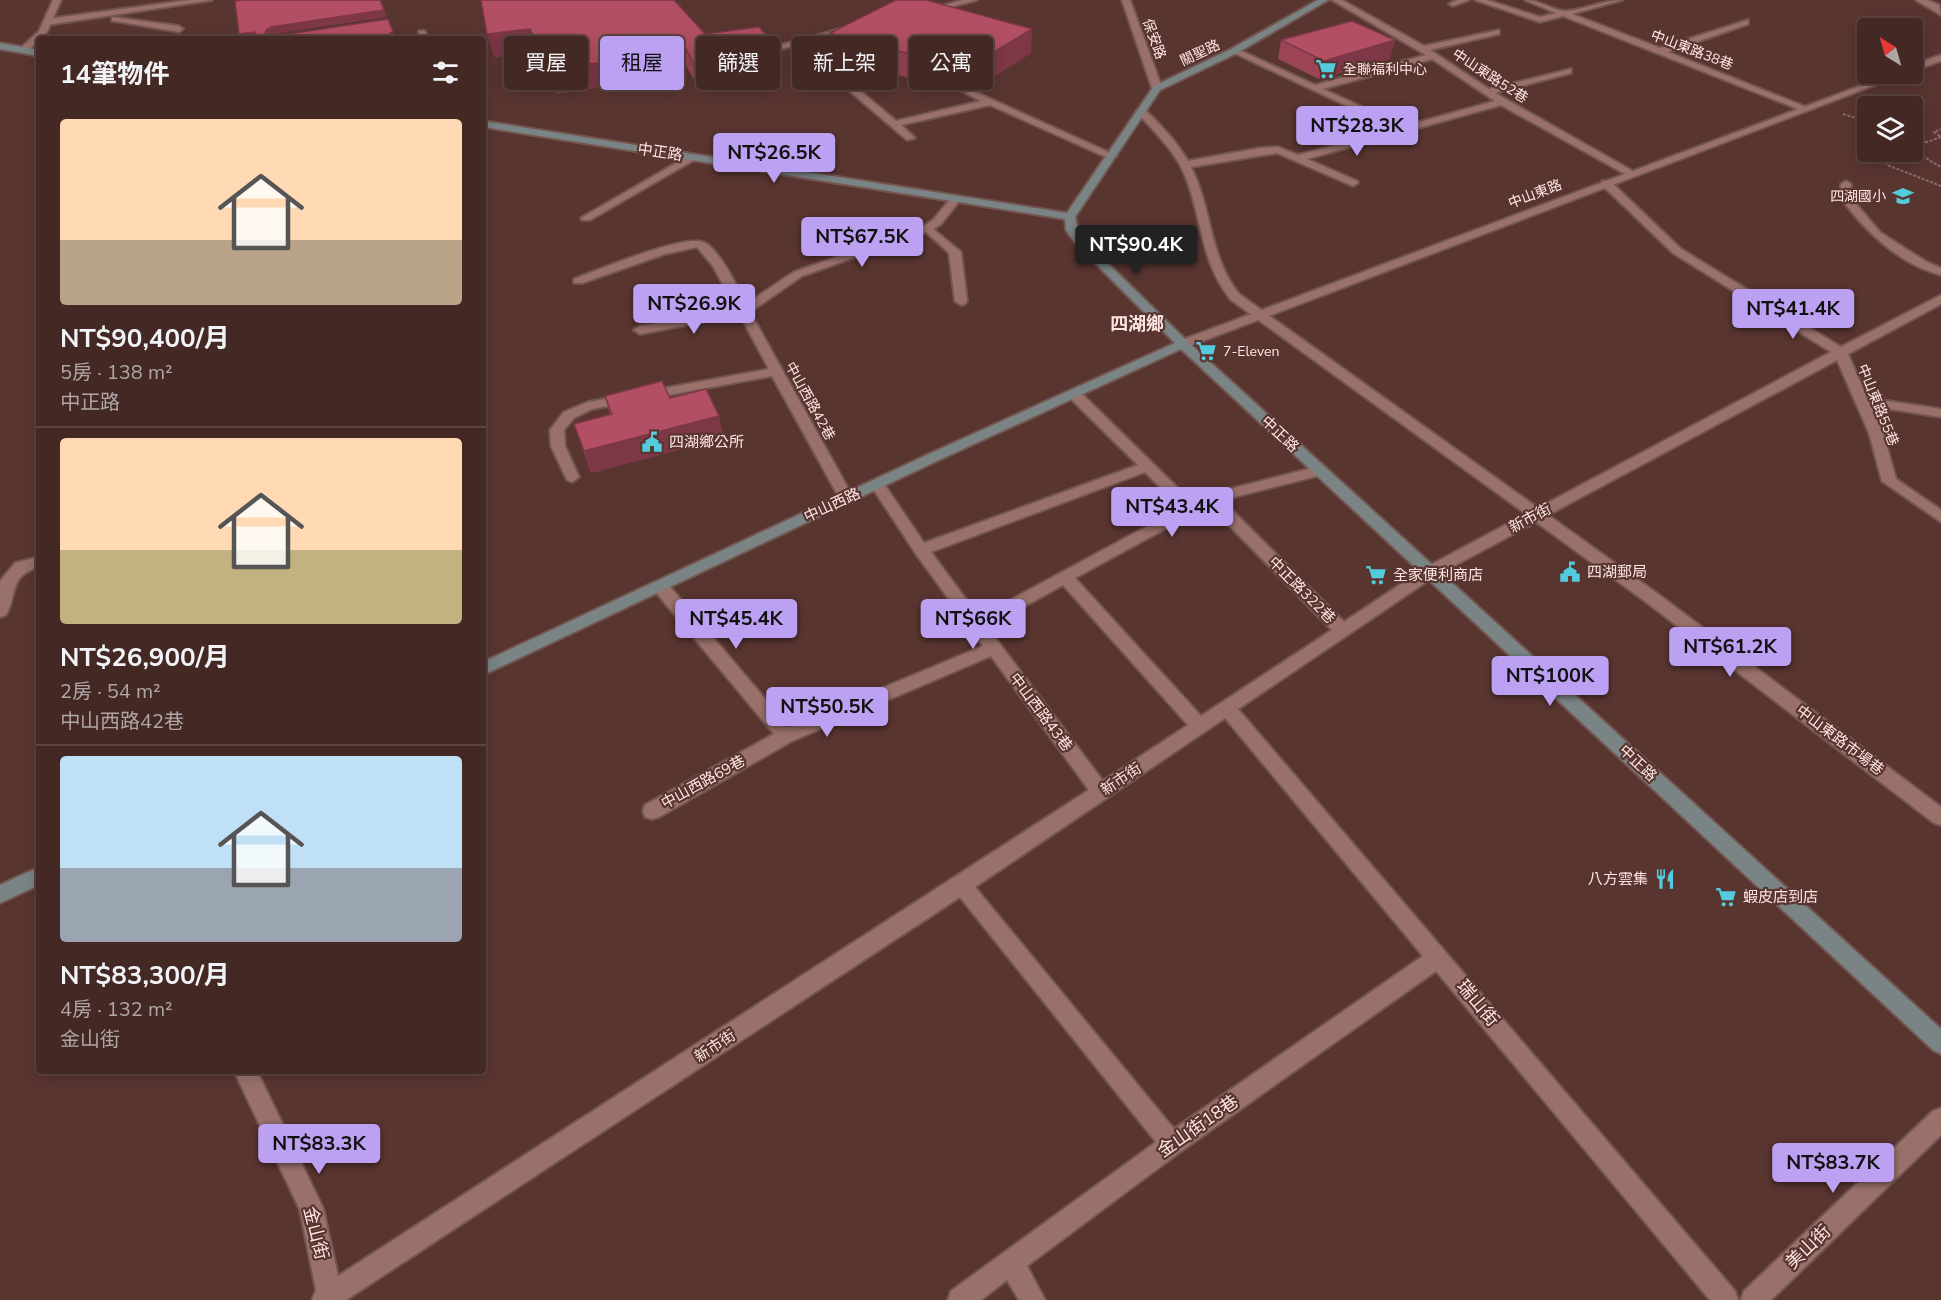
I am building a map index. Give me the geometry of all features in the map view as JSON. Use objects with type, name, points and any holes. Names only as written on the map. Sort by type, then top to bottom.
[{"type":"main road","name":"關聖路","points":[[1070,217],[1157,88],[1234,51],[1324,0]]},
{"type":"main road","points":[[0,46],[36,52]]},
{"type":"main road","name":"中正路","points":[[486,124],[1070,217],[1072,230],[1080,242],[1183,345],[1941,1044]]},
{"type":"main road","name":"中山西路","points":[[486,668],[877,484],[1183,345]]},
{"type":"main road","points":[[0,894],[36,877]]},
{"type":"street","points":[[39,36],[43,32],[57,0]]},
{"type":"street","points":[[47,22],[208,0]]},
{"type":"street","points":[[913,15],[973,0]]},
{"type":"street","name":"保安路","points":[[1126,0],[1157,88]]},
{"type":"street","name":"中山東路52巷","points":[[1336,0],[1423,49],[1502,102],[1631,173]]},
{"type":"street","points":[[1453,4],[1465,0]]},
{"type":"street","points":[[1479,0],[1540,20],[1618,0]]},
{"type":"street","name":"中山東路38巷","points":[[1529,0],[1806,109]]},
{"type":"street","points":[[1920,0],[1936,7],[1941,13]]},
{"type":"street","points":[[96,16],[179,29]]},
{"type":"street","points":[[1658,52],[1745,22]]},
{"type":"street","points":[[780,46],[856,28]]},
{"type":"street","points":[[1423,49],[1496,32]]},
{"type":"street","points":[[24,50],[36,39]]},
{"type":"street","points":[[1234,51],[1395,126],[1409,128]]},
{"type":"street","points":[[1315,88],[1432,56]]},
{"type":"street","points":[[1923,65],[1941,58]]},
{"type":"street","points":[[1488,92],[1568,71]]},
{"type":"street","name":"中山東路","points":[[1183,345],[1631,173],[1872,84]]},
{"type":"street","points":[[854,90],[910,138]]},
{"type":"street","points":[[970,93],[1112,156]]},
{"type":"street","points":[[895,124],[991,102]]},
{"type":"street","points":[[1298,158],[1502,102]]},
{"type":"street","name":"中山東路市場巷","points":[[1141,111],[1167,135],[1191,177],[1221,279],[1235,297],[1652,598],[1941,817]]},
{"type":"street","points":[[1184,165],[1268,150],[1287,152],[1353,183]]},
{"type":"street","points":[[586,218],[694,157]]},
{"type":"street","name":"中山東路55巷","points":[[1606,183],[1677,251],[1841,352],[1876,433],[1889,481],[1941,517]]},
{"type":"street","points":[[1846,184],[1845,197],[1877,235],[1921,263],[1941,272]]},
{"type":"street","points":[[640,330],[743,311],[798,274],[928,228],[938,222],[956,199]]},
{"type":"street","points":[[928,228],[955,252],[961,301]]},
{"type":"street","name":"中山西路42巷","points":[[578,281],[673,248],[694,243],[700,244],[707,250],[743,311],[847,499]]},
{"type":"street","name":"新市街","points":[[329,1299],[962,885],[1430,572],[1941,299]]},
{"type":"street","points":[[572,477],[558,446],[557,430],[569,415],[588,406],[776,371]]},
{"type":"street","points":[[1074,394],[1191,509]]},
{"type":"street","points":[[1863,401],[1941,413]]},
{"type":"street","points":[[921,550],[1149,466]]},
{"type":"street","points":[[977,625],[1211,498],[1320,471]]},
{"type":"street","name":"中山西路43巷","points":[[877,484],[921,550],[1101,793]]},
{"type":"street","name":"中正路322巷","points":[[1211,498],[1342,630]]},
{"type":"street","points":[[0,611],[6,585],[20,567],[36,563]]},
{"type":"street","points":[[1065,577],[1200,726]]},
{"type":"street","points":[[660,586],[786,736]]},
{"type":"street","name":"中山西路69巷","points":[[652,811],[786,736],[993,648]]},
{"type":"street","name":"瑞山街","points":[[1227,708],[1726,1300]]},
{"type":"street","points":[[962,885],[1172,1144]]},
{"type":"street","name":"金山街18巷","points":[[960,1300],[1172,1144],[1439,957]]},
{"type":"street","name":"金山街","points":[[246,1074],[311,1208],[329,1299]]},
{"type":"street","name":"美山街","points":[[1753,1300],[1941,1119]]},
{"type":"street","points":[[1011,1263],[1033,1300]]},
{"type":"path","points":[[1834,111],[1857,118]]},
{"type":"path","points":[[1941,129],[1934,132],[1941,137]]},
{"type":"path","points":[[1923,144],[1941,137]]},
{"type":"path","points":[[1923,141],[1927,142]]},
{"type":"path","points":[[1923,157],[1941,167]]},
{"type":"path","points":[[1886,162],[1887,165],[1941,186]]},
{"type":"building","points":[[380,0],[384,10],[271,27],[266,30],[265,34],[289,34],[388,19],[393,32],[390,33],[392,36],[256,36],[255,32],[239,34],[235,1]]},
{"type":"building","points":[[481,0],[674,0],[705,34],[759,27],[767,36],[696,36],[696,62],[693,62],[684,46],[684,36],[600,36],[600,62],[588,64],[588,36],[533,36],[530,29],[487,34]]},
{"type":"building","points":[[896,0],[926,0],[1032,29],[993,53],[993,36],[909,36],[909,54],[897,51],[897,36],[841,36],[830,33]]},
{"type":"building","points":[[1352,21],[1395,40],[1324,61],[1281,40]]},
{"type":"building","points":[[662,381],[670,398],[706,389],[719,416],[584,451],[574,424],[612,414],[605,396]]},
{"type":"place","name":"全聯福利中心","points":[[1326,69]]},
{"type":"place","name":"四湖國小","points":[[1903,196]]},
{"type":"place","name":"7-Eleven","points":[[1206,351]]},
{"type":"place","name":"四湖鄉公所","points":[[652,442]]},
{"type":"place","name":"四湖郵局","points":[[1570,572]]},
{"type":"place","name":"全家便利商店","points":[[1376,575]]},
{"type":"place","name":"八方雲集","points":[[1665,879]]},
{"type":"place","name":"蝦皮店到店","points":[[1726,897]]},
{"type":"district","name":"四湖鄉","points":[[1137,324]]}]
